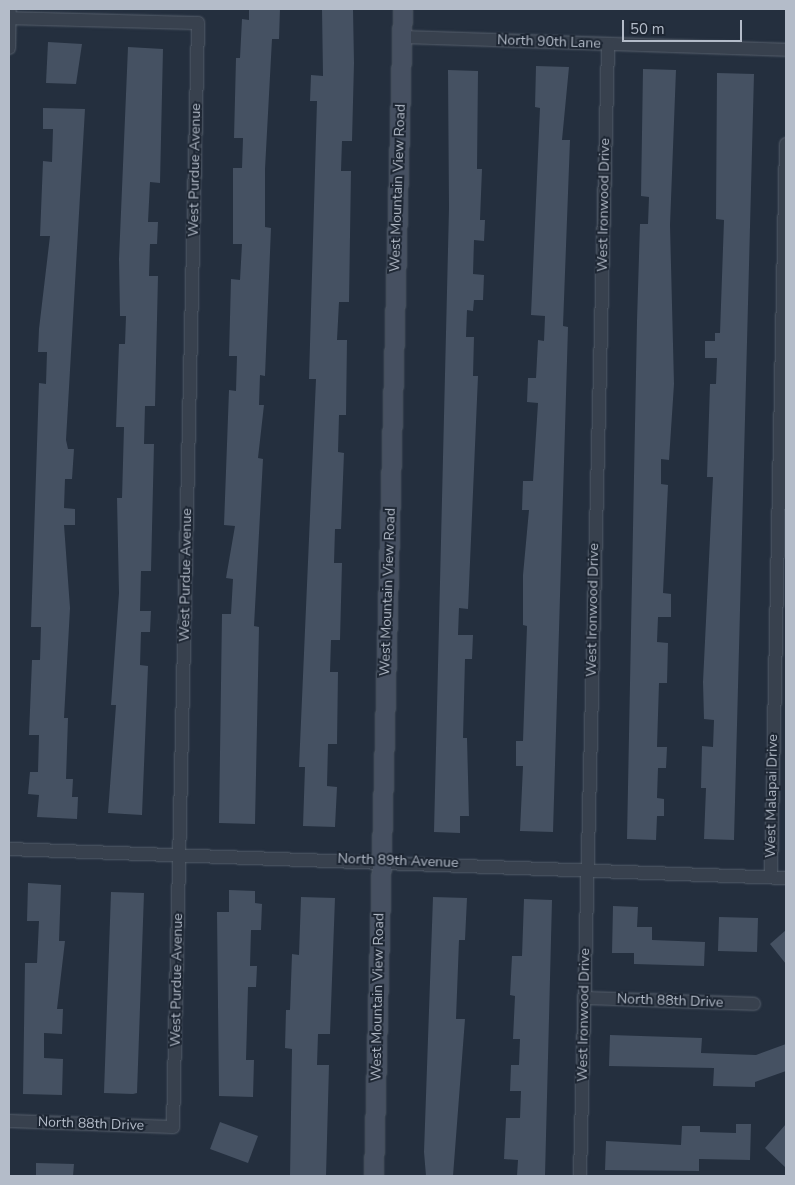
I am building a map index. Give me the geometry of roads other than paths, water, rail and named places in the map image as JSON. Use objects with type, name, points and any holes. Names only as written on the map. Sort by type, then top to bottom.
[{"type":"street","name":"West Mountain View Road","points":[[374,1176],[380,860],[403,9]]},
{"type":"street","name":"West Purdue Avenue","points":[[10,14],[198,23],[173,1127]]},
{"type":"street","points":[[9,48],[10,14]]},
{"type":"street","name":"North 90th Lane","points":[[402,37],[786,50]]},
{"type":"street","name":"West Ironwood Drive","points":[[580,1176],[608,44]]},
{"type":"street","name":"West Malapai Drive","points":[[770,878],[786,144]]},
{"type":"street","name":"North 89th Avenue","points":[[9,848],[380,860],[786,878]]},
{"type":"street","name":"North 88th Drive","points":[[585,998],[754,1004]]},
{"type":"street","name":"North 88th Drive","points":[[9,1121],[173,1127]]}]
